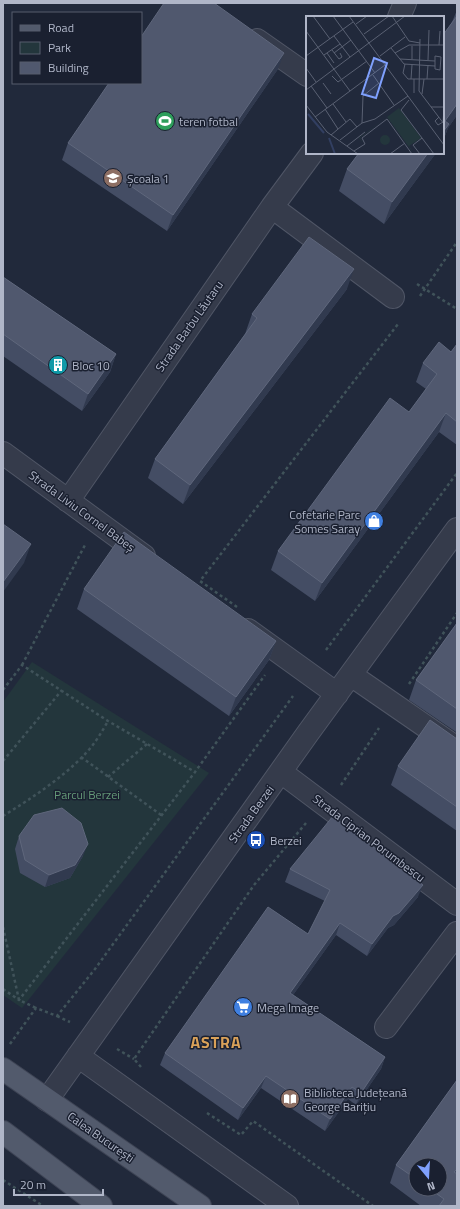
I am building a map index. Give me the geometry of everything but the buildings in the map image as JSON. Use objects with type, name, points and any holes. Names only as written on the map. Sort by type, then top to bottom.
[{"type":"main road","name":"Calea București","points":[[5,1059],[47,1100],[200,1206]]},
{"type":"main road","points":[[3,1132],[101,1206]]},
{"type":"street","points":[[399,16],[405,3]]},
{"type":"street","points":[[244,30],[306,74]]},
{"type":"street","name":"Strada Barbu Lăutaru","points":[[68,501],[272,207],[311,154]]},
{"type":"street","points":[[272,207],[393,297]]},
{"type":"street","name":"Strada Liviu Cornel Babeș","points":[[3,453],[160,567]]},
{"type":"street","name":"Strada Berzei","points":[[47,1100],[337,694],[457,529]]},
{"type":"street","points":[[235,613],[281,654],[337,694]]},
{"type":"street","points":[[351,675],[457,748]]},
{"type":"street","name":"Strada Ciprian Porumbescu","points":[[281,772],[457,904]]},
{"type":"street","points":[[386,1027],[457,933]]},
{"type":"street","points":[[78,1056],[287,1206]]},
{"type":"path","points":[[416,301],[457,242]]},
{"type":"path","points":[[393,297],[415,282],[457,309]]},
{"type":"path","points":[[235,613],[200,581],[401,320]]},
{"type":"path","points":[[326,650],[457,473]]},
{"type":"path","points":[[3,690],[22,665],[97,522]]},
{"type":"path","points":[[19,1000],[195,772],[281,654]]},
{"type":"path","points":[[22,665],[108,721],[195,772]]},
{"type":"path","points":[[3,760],[62,690]]},
{"type":"path","points":[[3,989],[19,1000],[57,1016],[95,969],[294,694]]},
{"type":"path","points":[[3,816],[48,786],[81,757],[94,743],[108,721]]},
{"type":"path","points":[[108,777],[147,744]]},
{"type":"path","points":[[81,757],[161,815]]},
{"type":"path","points":[[134,1058],[254,885],[307,822]]},
{"type":"path","points":[[3,927],[19,1000]]},
{"type":"path","points":[[5,1059],[36,1008]]},
{"type":"path","points":[[116,1048],[134,1058],[143,1068]]},
{"type":"path","points":[[203,1111],[241,1135],[253,1121],[373,1206]]},
{"type":"path","points":[[3,1180],[43,1206]]},
{"type":"green space","name":"Parcul Berzei","points":[[32,662],[209,773],[22,1008],[3,995],[3,702]]},
{"type":"place","name":"teren fotbal","points":[[165,121]]},
{"type":"place","name":"Școala 1","points":[[113,178]]},
{"type":"place","name":"Bloc 10","points":[[58,365]]},
{"type":"place","name":"Cofetarie Parc Somes Saray","points":[[374,521]]},
{"type":"place","name":"Berzei","points":[[256,840]]},
{"type":"place","name":"Mega Image","points":[[243,1007]]},
{"type":"place","name":"Biblioteca Județeană George Barițiu","points":[[290,1099]]},
{"type":"district","name":"ASTRA","points":[[216,1042]]}]
